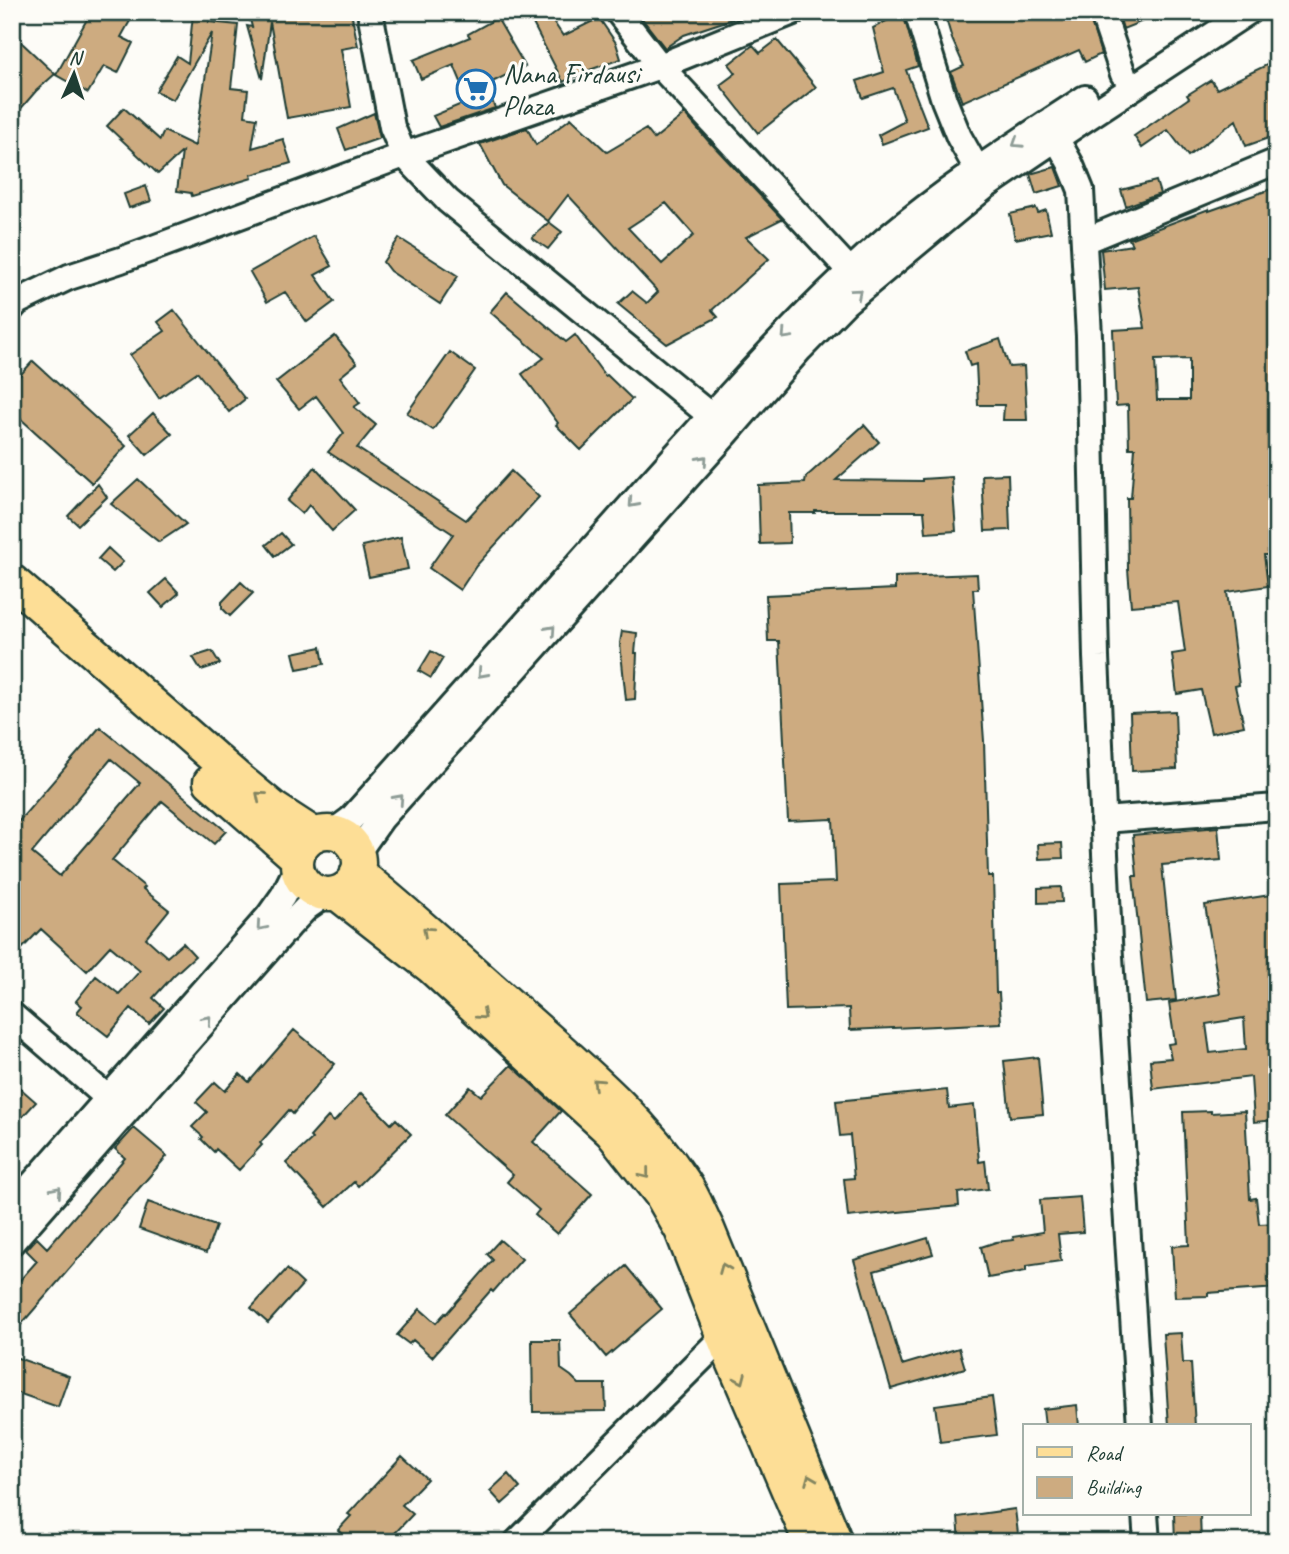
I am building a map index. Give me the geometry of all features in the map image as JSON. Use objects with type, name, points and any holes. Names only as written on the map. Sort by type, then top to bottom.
[{"type":"main road","points":[[12,581],[275,809],[310,849]]},
{"type":"main road","points":[[12,607],[310,849]]},
{"type":"main road","points":[[310,849],[345,838],[352,844],[344,878]]},
{"type":"main road","points":[[310,849],[300,878],[307,886],[315,892],[344,878]]},
{"type":"main road","points":[[344,878],[432,968],[611,1132],[661,1195],[681,1230],[810,1542]]},
{"type":"main road","points":[[344,878],[403,909],[600,1085],[659,1147],[686,1184],[708,1229],[836,1542]]},
{"type":"street","points":[[370,12],[392,127],[404,155],[448,201],[711,416]]},
{"type":"street","points":[[618,12],[660,66],[850,272]]},
{"type":"street","points":[[12,308],[18,302],[69,277],[404,155],[660,66],[793,12]]},
{"type":"street","points":[[917,12],[944,100],[959,138],[977,169]]},
{"type":"street","points":[[1102,12],[1123,74]]},
{"type":"street","points":[[12,1207],[268,917],[310,849],[351,819],[711,416],[824,296],[884,240],[928,204],[977,169],[1218,12]]},
{"type":"street","points":[[12,1242],[289,926],[306,908],[344,878],[381,819],[800,349],[845,303],[986,186],[1248,12]]},
{"type":"street","points":[[1056,138],[1081,190],[1089,336],[1096,657],[1103,820],[1140,1424]]},
{"type":"street","points":[[1084,241],[1277,161]]},
{"type":"street","points":[[1103,820],[1277,807]]},
{"type":"street","points":[[12,1015],[108,1098]]},
{"type":"street","points":[[517,1542],[723,1337]]},
{"type":"street","points":[[1145,1516],[1147,1542]]},
{"type":"building","points":[[91,12],[135,12],[121,37],[133,43],[118,73],[104,66],[88,93],[56,75]]},
{"type":"building","points":[[248,12],[351,12],[358,46],[341,49],[351,107],[287,118],[270,22],[262,79],[247,26],[252,27]]},
{"type":"building","points":[[527,12],[547,12],[563,36],[599,18],[616,43],[621,59],[563,82]]},
{"type":"building","points":[[637,12],[743,12],[744,15],[684,35],[665,48]]},
{"type":"building","points":[[903,12],[918,66],[906,70],[928,127],[882,144],[878,135],[905,121],[893,88],[863,98],[857,81],[884,72],[873,28]]},
{"type":"building","points":[[944,12],[1088,12],[1101,54],[1085,62],[1079,50],[962,102],[951,72],[964,66]]},
{"type":"building","points":[[1118,12],[1163,12],[1163,13],[1123,29]]},
{"type":"building","points":[[193,14],[210,17],[209,22],[238,25],[231,88],[248,90],[245,116],[257,118],[252,148],[283,139],[291,163],[192,196],[191,193],[177,191],[182,152],[158,174],[107,126],[124,108],[160,140],[164,131],[195,146],[212,33],[173,100],[156,91],[177,56],[188,63]]},
{"type":"building","points":[[497,18],[525,66],[486,85],[495,108],[439,127],[433,116],[469,101],[454,65],[421,79],[413,60],[470,37],[468,34]]},
{"type":"building","points":[[777,40],[816,87],[758,133],[720,85],[736,73],[729,64],[753,45],[760,53]]},
{"type":"building","points":[[21,42],[55,74],[12,119],[12,52]]},
{"type":"building","points":[[1277,60],[1277,135],[1246,146],[1236,120],[1188,156],[1168,130],[1142,148],[1134,136],[1211,80],[1217,89]]},
{"type":"building","points":[[374,113],[380,138],[346,150],[338,129]]},
{"type":"building","points":[[685,114],[782,219],[746,237],[769,259],[712,310],[718,317],[667,344],[618,304],[632,291],[647,303],[658,292],[568,195],[548,221],[502,185],[480,144],[527,128],[536,145],[571,118],[607,152],[646,129],[654,139]],"holes":[[[666,203],[694,235],[662,264],[628,228]]]},
{"type":"building","points":[[1055,167],[1062,186],[1036,194],[1030,174]]},
{"type":"building","points":[[1156,181],[1160,194],[1126,206],[1121,190]]},
{"type":"building","points":[[146,186],[151,201],[129,208],[124,194]]},
{"type":"building","points":[[1277,187],[1277,482],[1271,483],[1271,518],[1277,518],[1277,555],[1264,555],[1268,586],[1227,592],[1239,685],[1235,686],[1244,726],[1211,733],[1201,690],[1177,694],[1172,654],[1185,652],[1178,602],[1131,606],[1127,498],[1131,498],[1135,448],[1129,448],[1128,405],[1116,406],[1113,330],[1145,328],[1138,287],[1105,290],[1101,250],[1132,245],[1129,239]],"holes":[[[1189,359],[1189,400],[1157,400],[1155,360]]]},
{"type":"building","points":[[1036,208],[1038,213],[1046,210],[1051,232],[1015,239],[1010,214]]},
{"type":"building","points":[[549,222],[562,232],[548,249],[532,238]]},
{"type":"building","points":[[314,236],[332,266],[315,275],[334,302],[307,322],[285,292],[267,302],[250,272]]},
{"type":"building","points":[[399,238],[458,276],[440,304],[390,271],[383,262]]},
{"type":"building","points":[[507,292],[566,342],[575,335],[605,376],[632,399],[581,450],[556,425],[558,423],[522,374],[544,358],[490,312]]},
{"type":"building","points":[[174,310],[245,399],[229,412],[197,372],[159,398],[130,355],[165,331],[158,322]]},
{"type":"building","points":[[335,336],[357,363],[340,377],[360,403],[354,407],[376,425],[357,448],[466,520],[511,471],[539,497],[476,566],[460,590],[429,568],[453,534],[328,452],[344,433],[316,396],[299,409],[276,382]]},
{"type":"building","points":[[1000,339],[1009,367],[1024,366],[1027,420],[1003,420],[1004,405],[978,405],[976,364],[970,366],[965,351]]},
{"type":"building","points":[[450,352],[475,370],[433,430],[407,413]]},
{"type":"building","points":[[33,361],[126,446],[92,483],[12,411],[12,384]]},
{"type":"building","points":[[153,413],[172,434],[147,455],[129,435]]},
{"type":"building","points":[[864,425],[879,442],[836,480],[922,481],[952,477],[956,531],[926,533],[924,511],[815,511],[789,513],[790,543],[760,544],[758,485],[805,483],[806,477]]},
{"type":"building","points":[[315,467],[355,510],[332,531],[309,505],[302,514],[287,501]]},
{"type":"building","points":[[1008,474],[1010,530],[985,531],[982,475]]},
{"type":"building","points":[[138,479],[186,524],[159,542],[111,504]]},
{"type":"building","points":[[98,484],[107,497],[78,525],[68,516]]},
{"type":"building","points":[[281,533],[291,544],[275,556],[266,545]]},
{"type":"building","points":[[401,537],[408,569],[369,577],[362,546]]},
{"type":"building","points":[[108,548],[123,562],[113,572],[98,559]]},
{"type":"building","points":[[977,574],[978,589],[973,589],[984,741],[988,876],[993,876],[996,993],[999,993],[1001,1023],[850,1030],[849,1008],[786,1010],[781,884],[836,882],[833,819],[788,821],[779,641],[768,641],[766,595],[895,589],[895,577]]},
{"type":"building","points":[[166,579],[179,593],[163,607],[150,593]]},
{"type":"building","points":[[241,582],[253,593],[230,616],[222,608],[222,602]]},
{"type":"building","points":[[622,631],[637,633],[635,699],[626,700],[620,643]]},
{"type":"building","points":[[321,647],[324,664],[297,669],[293,653]]},
{"type":"building","points":[[212,651],[220,664],[201,670],[193,657]]},
{"type":"building","points":[[431,651],[443,658],[431,678],[419,671]]},
{"type":"building","points":[[1175,711],[1177,769],[1132,771],[1130,713]]},
{"type":"building","points":[[100,727],[226,831],[214,844],[162,801],[112,860],[169,910],[146,938],[167,957],[183,943],[195,956],[153,998],[164,1008],[149,1024],[131,1008],[108,1036],[77,1012],[82,1006],[76,1001],[96,976],[119,994],[140,971],[110,946],[87,971],[41,929],[12,959],[12,829]],"holes":[[[111,759],[140,783],[60,876],[32,853]]]},
{"type":"building","points":[[1218,827],[1221,860],[1162,865],[1176,1000],[1146,1003],[1133,876],[1137,876],[1133,835]]},
{"type":"building","points":[[1062,843],[1063,858],[1039,859],[1038,844]]},
{"type":"building","points":[[1061,887],[1062,902],[1038,903],[1038,888]]},
{"type":"building","points":[[1277,894],[1277,1120],[1254,1122],[1251,1077],[1153,1089],[1150,1060],[1171,1058],[1168,1044],[1175,1043],[1169,1003],[1220,994],[1205,905]],"holes":[[[1244,1018],[1246,1049],[1210,1053],[1206,1024]]]},
{"type":"building","points":[[294,1030],[335,1064],[293,1114],[289,1110],[239,1170],[216,1149],[214,1152],[192,1127],[207,1112],[196,1102],[215,1082],[225,1091],[240,1074],[249,1082]]},
{"type":"building","points":[[1038,1057],[1043,1114],[1010,1117],[1004,1061]]},
{"type":"building","points":[[511,1065],[561,1111],[533,1142],[592,1194],[557,1234],[535,1215],[539,1210],[507,1182],[513,1175],[445,1115],[470,1087],[481,1096]]},
{"type":"building","points":[[12,1081],[36,1102],[12,1128]]},
{"type":"building","points":[[947,1090],[949,1108],[974,1105],[979,1162],[985,1161],[988,1189],[958,1193],[959,1206],[848,1217],[844,1179],[854,1178],[850,1135],[840,1136],[836,1101]]},
{"type":"building","points":[[361,1093],[391,1124],[396,1119],[411,1134],[358,1186],[354,1182],[327,1207],[286,1163],[312,1139],[310,1137],[328,1117],[334,1122]]},
{"type":"building","points":[[1245,1111],[1250,1199],[1256,1198],[1259,1224],[1277,1223],[1277,1288],[1175,1297],[1172,1246],[1189,1245],[1183,1112]]},
{"type":"building","points":[[134,1128],[167,1156],[12,1335],[12,1289],[37,1261],[26,1250],[37,1238],[47,1248],[125,1158],[115,1149]]},
{"type":"building","points":[[1080,1197],[1083,1232],[1058,1234],[1061,1261],[1026,1266],[1026,1271],[988,1278],[981,1247],[1014,1240],[1013,1237],[1043,1232],[1040,1200]]},
{"type":"building","points":[[148,1202],[216,1226],[206,1253],[139,1229]]},
{"type":"building","points":[[928,1238],[933,1254],[874,1271],[902,1365],[959,1348],[965,1368],[891,1389],[854,1260]]},
{"type":"building","points":[[500,1240],[522,1259],[432,1357],[413,1340],[409,1344],[397,1335],[420,1309],[436,1323],[446,1314],[493,1260],[487,1254]]},
{"type":"building","points":[[626,1266],[662,1309],[606,1357],[570,1314]]},
{"type":"building","points":[[287,1269],[303,1284],[268,1323],[251,1308]]},
{"type":"building","points":[[1181,1333],[1183,1363],[1191,1363],[1195,1424],[1169,1424],[1163,1334]]},
{"type":"building","points":[[532,1340],[560,1340],[561,1369],[579,1384],[605,1384],[606,1411],[533,1412]]},
{"type":"building","points":[[12,1356],[69,1376],[58,1407],[12,1391]]},
{"type":"building","points":[[992,1397],[997,1435],[940,1442],[935,1405]]},
{"type":"building","points":[[1077,1405],[1079,1424],[1045,1424],[1043,1409]]},
{"type":"building","points":[[402,1456],[427,1479],[402,1505],[413,1514],[395,1533],[404,1542],[349,1542],[338,1530],[351,1516],[348,1514]]},
{"type":"building","points":[[508,1474],[520,1488],[502,1504],[490,1491]]},
{"type":"building","points":[[1015,1509],[1019,1542],[960,1542],[958,1517]]},
{"type":"building","points":[[1174,1516],[1200,1516],[1201,1542],[1175,1542]]},
{"type":"place","name":"Nana Firdausi Plaza","points":[[476,89]]}]
